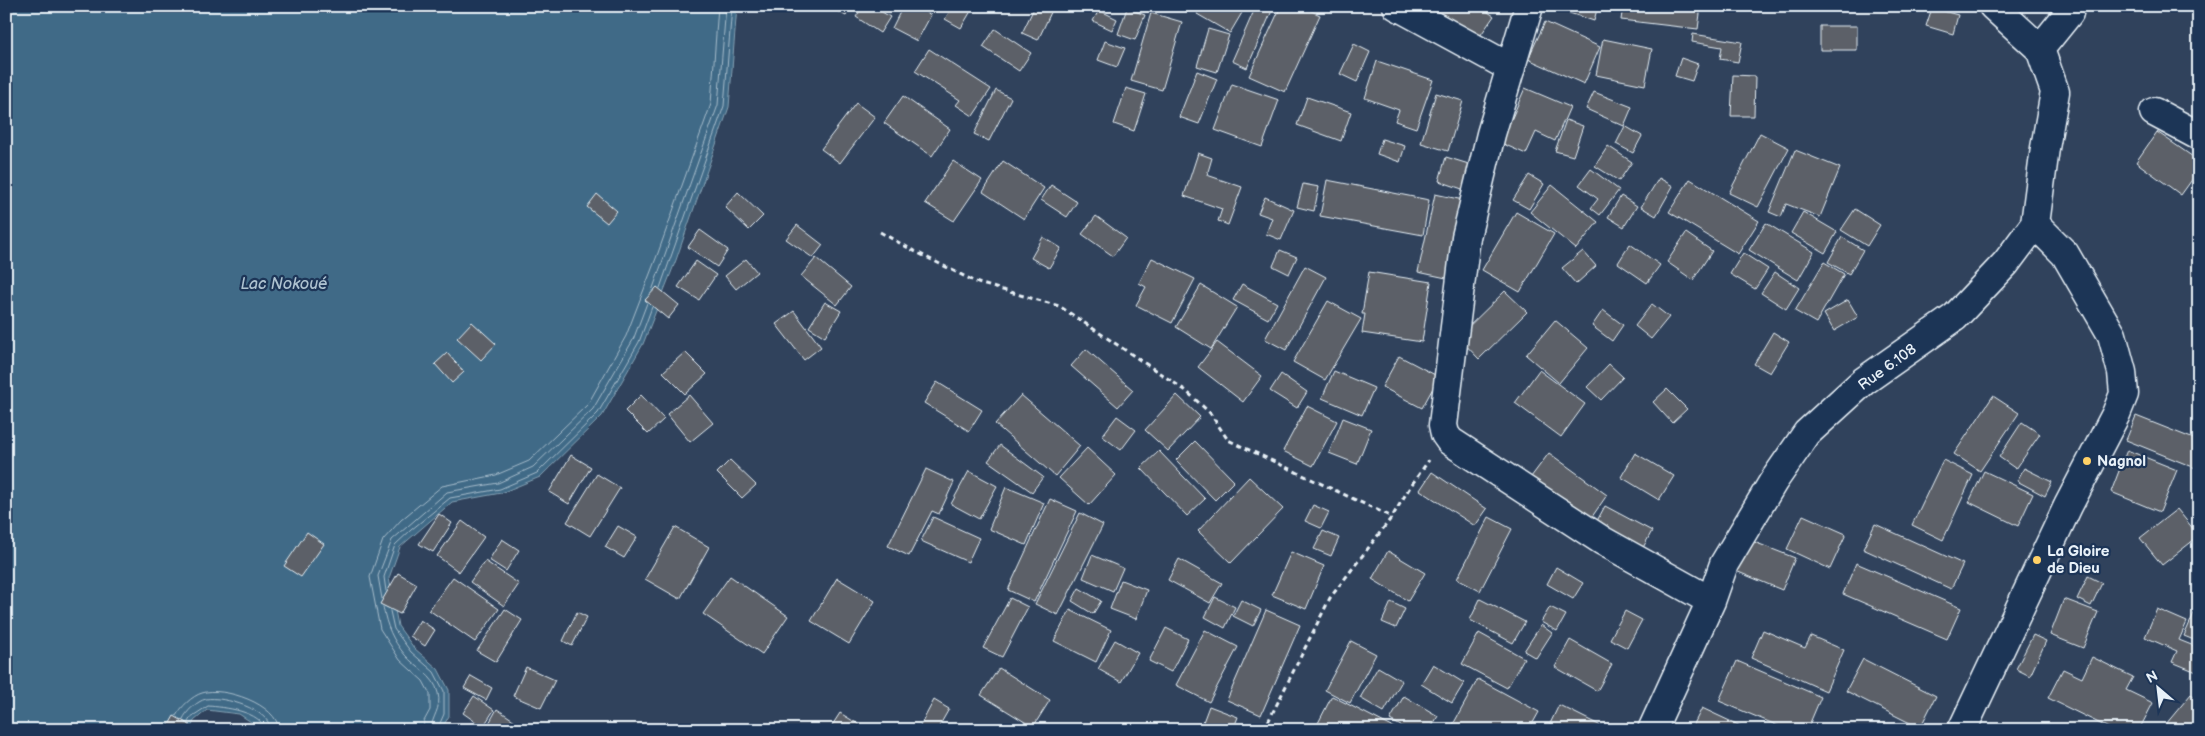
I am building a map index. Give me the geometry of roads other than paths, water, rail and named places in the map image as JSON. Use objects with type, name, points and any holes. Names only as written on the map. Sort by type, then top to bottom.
[{"type":"street","points":[[1397,6],[1511,68]]},
{"type":"street","points":[[1529,6],[1491,134],[1466,237],[1443,425],[1445,434],[1450,441],[1604,542],[1711,601]]},
{"type":"street","points":[[1993,6],[2040,49],[2069,13],[2070,6]]},
{"type":"street","name":"Rue 6.108","points":[[1652,730],[1711,601],[1724,564],[1773,482],[1807,433],[1864,381],[1955,317],[2006,263],[2035,224],[2054,92],[2040,49]]},
{"type":"street","points":[[2154,112],[2199,136]]},
{"type":"street","points":[[1971,724],[2068,506],[2116,414],[2124,394],[2122,372],[2112,335],[2065,254],[2035,224]]},
{"type":"water","name":"Lac Nokoué","points":[[6,6],[737,6],[729,107],[676,260],[643,344],[602,416],[540,477],[501,493],[452,502],[400,547],[389,578],[398,626],[414,648],[438,669],[449,690],[449,716],[441,730],[263,730],[239,714],[207,710],[194,721],[190,730],[6,730]]},
{"type":"place","name":"Nagnol","points":[[2087,461]]},
{"type":"place","name":"La Gloire de Dieu","points":[[2037,560]]}]
